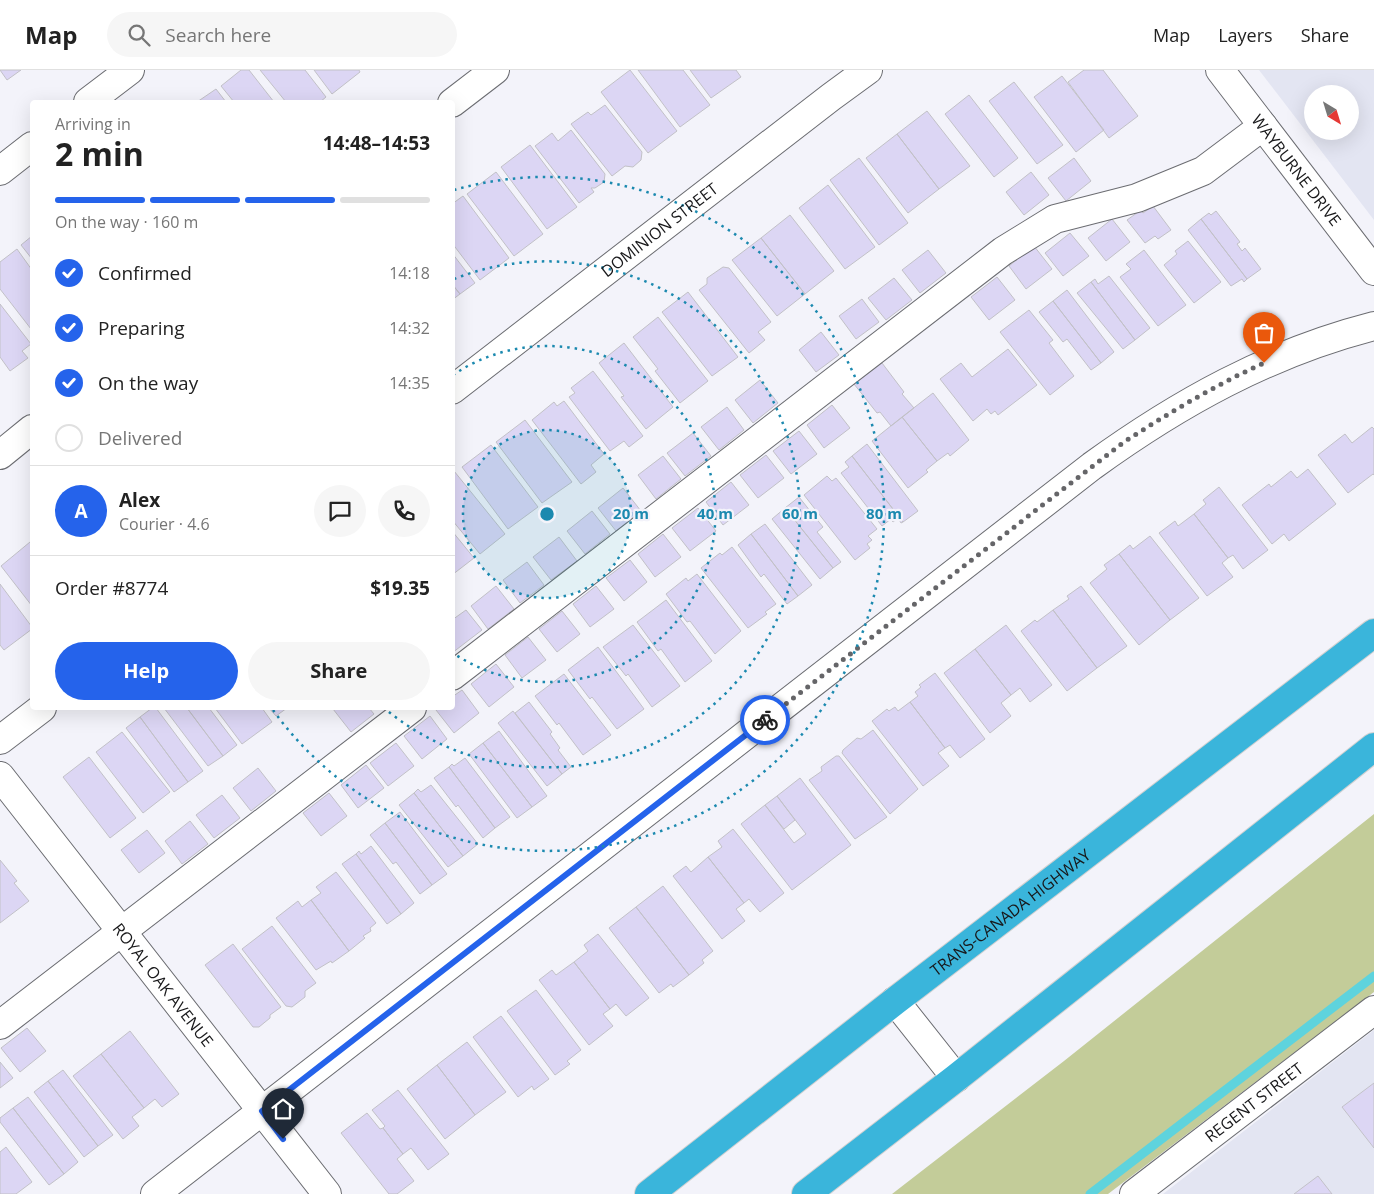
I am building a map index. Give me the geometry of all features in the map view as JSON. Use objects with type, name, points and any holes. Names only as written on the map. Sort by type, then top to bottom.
[{"type":"highway","name":"TRANS-CANADA HIGHWAY","points":[[649,1194],[896,1001],[1374,634]]},
{"type":"highway","points":[[806,1194],[956,1078],[1374,747]]},
{"type":"street","points":[[91,100],[130,70]]},
{"type":"street","points":[[455,101],[495,70]]},
{"type":"street","name":"DOMINION STREET","points":[[455,388],[868,70]]},
{"type":"street","name":"WAYBURNE DRIVE","points":[[1220,70],[1374,271]]},
{"type":"street","points":[[455,674],[1004,251],[1055,219],[1138,198],[1203,171],[1264,126]]},
{"type":"street","points":[[0,171],[30,148]]},
{"type":"street","points":[[155,1194],[1124,442],[1168,414],[1249,370],[1342,334],[1374,326]]},
{"type":"street","points":[[0,455],[30,431]]},
{"type":"street","points":[[0,740],[39,710]]},
{"type":"street","points":[[0,1025],[409,710]]},
{"type":"street","name":"ROYAL OAK AVENUE","points":[[0,776],[327,1194]]},
{"type":"street","points":[[896,1001],[956,1078]]},
{"type":"street","name":"REGENT STREET","points":[[1134,1194],[1374,1010]]},
{"type":"shaded area","points":[[1259,70],[1374,70],[1374,220],[1313,140],[1359,140],[1359,85],[1304,85],[1304,129]]},
{"type":"shaded area","points":[[1374,1030],[1374,1194],[1163,1194]]},
{"type":"green space","points":[[1374,814],[1374,992],[1108,1194],[892,1194],[1064,1061]]},
{"type":"building","points":[[0,70],[21,70],[7,80]]},
{"type":"building","points":[[241,70],[249,70],[272,100],[232,100],[221,86]]},
{"type":"building","points":[[260,70],[305,70],[326,97],[322,100],[284,100]]},
{"type":"building","points":[[314,70],[359,70],[360,72],[332,94]]},
{"type":"building","points":[[630,70],[677,131],[648,153],[601,92]]},
{"type":"building","points":[[638,70],[683,70],[710,105],[680,127]]},
{"type":"building","points":[[690,70],[736,70],[741,77],[711,98]]},
{"type":"building","points":[[1084,70],[1103,70],[1138,116],[1109,138],[1068,82]]},
{"type":"building","points":[[1062,76],[1104,130],[1076,152],[1034,97]]},
{"type":"building","points":[[1014,82],[1063,145],[1037,164],[989,101]]},
{"type":"building","points":[[216,89],[224,100],[200,100]]},
{"type":"building","points":[[969,95],[1018,158],[994,177],[945,114]]},
{"type":"building","points":[[605,105],[642,152],[641,160],[633,167],[625,166],[612,176],[571,124],[588,112],[591,115]]},
{"type":"building","points":[[927,111],[970,166],[939,189],[897,134]]},
{"type":"building","points":[[571,130],[605,174],[604,182],[595,188],[591,188],[594,192],[579,203],[535,146],[552,133],[558,141]]},
{"type":"building","points":[[897,134],[939,189],[908,213],[866,158]]},
{"type":"building","points":[[530,145],[577,207],[547,229],[501,167]]},
{"type":"building","points":[[859,158],[908,223],[879,245],[830,180]]},
{"type":"building","points":[[1074,158],[1091,181],[1066,201],[1048,178]]},
{"type":"building","points":[[496,172],[543,234],[514,256],[467,194]]},
{"type":"building","points":[[1031,172],[1049,195],[1024,215],[1006,192]]},
{"type":"building","points":[[828,185],[875,247],[845,269],[799,208]]},
{"type":"building","points":[[463,196],[509,258],[480,280],[455,247],[455,202]]},
{"type":"building","points":[[1153,206],[1171,230],[1158,239],[1155,236],[1145,243],[1127,220],[1141,210],[1143,213]]},
{"type":"building","points":[[1216,211],[1240,242],[1237,244],[1242,251],[1245,248],[1261,269],[1247,279],[1201,219],[1209,213],[1211,215]]},
{"type":"building","points":[[790,215],[834,271],[805,294],[761,238]]},
{"type":"building","points":[[1112,219],[1130,242],[1106,261],[1088,238]]},
{"type":"building","points":[[1201,219],[1247,279],[1244,282],[1242,279],[1231,286],[1188,230]]},
{"type":"building","points":[[1070,233],[1089,256],[1063,276],[1045,253]]},
{"type":"building","points":[[30,238],[30,256],[21,245]]},
{"type":"building","points":[[761,238],[805,294],[777,316],[732,260]]},
{"type":"building","points":[[1188,241],[1221,282],[1194,303],[1164,265],[1177,254],[1175,251]]},
{"type":"building","points":[[1034,246],[1052,269],[1026,289],[1009,266]]},
{"type":"building","points":[[17,249],[30,267],[30,328],[0,289],[0,262]]},
{"type":"building","points":[[928,250],[946,273],[920,293],[902,270]]},
{"type":"building","points":[[1144,250],[1186,305],[1158,326],[1120,277],[1131,269],[1126,264]]},
{"type":"building","points":[[455,257],[475,283],[460,294],[455,288]]},
{"type":"building","points":[[723,267],[729,268],[771,322],[758,332],[765,340],[749,353],[699,290],[707,284],[707,278]]},
{"type":"building","points":[[1109,276],[1150,328],[1135,340],[1091,282],[1095,279],[1098,284]]},
{"type":"building","points":[[997,277],[1015,300],[989,320],[971,297]]},
{"type":"building","points":[[894,278],[912,300],[886,320],[868,298]]},
{"type":"building","points":[[1091,282],[1135,340],[1123,349],[1077,293]]},
{"type":"building","points":[[455,288],[460,294],[455,298]]},
{"type":"building","points":[[1067,290],[1114,352],[1101,363],[1053,301]]},
{"type":"building","points":[[688,292],[738,357],[712,376],[662,312]]},
{"type":"building","points":[[862,299],[879,322],[856,339],[839,316]]},
{"type":"building","points":[[1053,301],[1101,363],[1091,370],[1067,339],[1063,342],[1039,312]]},
{"type":"building","points":[[0,304],[30,345],[22,351],[28,358],[10,371],[0,357]]},
{"type":"building","points":[[1029,310],[1053,340],[1049,343],[1074,376],[1050,395],[1000,332]]},
{"type":"building","points":[[658,317],[708,381],[680,403],[655,371],[658,369],[633,337]]},
{"type":"building","points":[[821,332],[839,355],[816,372],[799,350]]},
{"type":"building","points":[[624,343],[673,407],[646,429],[621,397],[624,396],[599,363]]},
{"type":"building","points":[[1008,349],[1037,385],[998,415],[995,411],[991,414],[987,409],[973,421],[940,379],[961,363],[972,377]]},
{"type":"building","points":[[882,363],[904,392],[902,394],[914,408],[891,426],[880,412],[877,413],[854,384]]},
{"type":"building","points":[[593,371],[643,436],[629,447],[624,441],[610,451],[569,397],[575,393],[571,388]]},
{"type":"building","points":[[760,380],[778,403],[753,423],[735,400]]},
{"type":"building","points":[[933,393],[969,440],[950,456],[948,453],[937,461],[902,417]]},
{"type":"building","points":[[564,401],[604,454],[591,465],[596,472],[581,484],[532,420],[554,402],[557,406]]},
{"type":"building","points":[[832,405],[850,428],[824,448],[807,425]]},
{"type":"building","points":[[727,407],[744,430],[719,450],[701,427]]},
{"type":"building","points":[[902,417],[937,461],[926,470],[928,472],[908,488],[872,441]]},
{"type":"building","points":[[525,420],[572,482],[542,503],[496,442]]},
{"type":"building","points":[[1372,427],[1374,429],[1374,475],[1348,493],[1318,455],[1345,434],[1352,443]]},
{"type":"building","points":[[799,431],[817,454],[791,474],[773,451]]},
{"type":"building","points":[[693,433],[711,456],[685,476],[667,453]]},
{"type":"building","points":[[867,444],[918,511],[903,522],[852,456]]},
{"type":"building","points":[[491,445],[538,507],[508,529],[462,467]]},
{"type":"building","points":[[766,455],[784,478],[758,498],[740,475]]},
{"type":"building","points":[[663,456],[681,479],[656,499],[638,475]]},
{"type":"building","points":[[852,456],[903,522],[901,523],[898,518],[893,522],[891,519],[882,526],[841,473],[849,467],[845,462]]},
{"type":"building","points":[[1308,469],[1336,504],[1289,541],[1284,534],[1272,544],[1242,505],[1269,484],[1271,487],[1291,471],[1297,478]]},
{"type":"building","points":[[455,472],[505,534],[480,554],[455,524]]},
{"type":"building","points":[[827,476],[832,481],[836,478],[877,529],[868,536],[872,540],[867,544],[870,548],[855,560],[804,495]]},
{"type":"building","points":[[731,482],[749,505],[723,525],[706,502]]},
{"type":"building","points":[[1219,487],[1268,550],[1243,569],[1233,555],[1228,558],[1194,514],[1206,504],[1203,500]]},
{"type":"building","points":[[623,488],[641,511],[616,531],[598,508]]},
{"type":"building","points":[[799,497],[823,527],[817,532],[841,562],[833,568],[785,508]]},
{"type":"building","points":[[698,508],[716,531],[690,551],[672,528]]},
{"type":"building","points":[[785,508],[833,568],[820,579],[772,519]]},
{"type":"building","points":[[592,511],[610,534],[585,554],[567,531]]},
{"type":"building","points":[[1194,514],[1228,558],[1222,563],[1233,577],[1207,596],[1159,533],[1175,521],[1178,526]]},
{"type":"building","points":[[765,524],[812,585],[798,596],[751,534]]},
{"type":"building","points":[[663,534],[681,557],[655,577],[638,554]]},
{"type":"building","points":[[751,534],[798,596],[787,604],[764,574],[761,577],[738,545]]},
{"type":"building","points":[[455,535],[474,558],[455,573]]},
{"type":"building","points":[[1150,536],[1199,598],[1170,620],[1119,554],[1130,545],[1133,549]]},
{"type":"building","points":[[559,537],[577,561],[551,580],[533,557]]},
{"type":"building","points":[[30,542],[30,603],[1,566]]},
{"type":"building","points":[[732,547],[776,604],[765,612],[767,614],[748,628],[701,568],[720,553],[722,555]]},
{"type":"building","points":[[1119,554],[1170,620],[1139,645],[1090,583],[1107,569],[1104,565]]},
{"type":"building","points":[[630,560],[647,582],[624,601],[606,578]]},
{"type":"building","points":[[527,562],[544,585],[520,603],[503,580]]},
{"type":"building","points":[[697,574],[741,631],[715,654],[690,621],[687,622],[666,594],[686,578],[688,581]]},
{"type":"building","points":[[0,584],[30,624],[30,630],[4,650],[0,645]]},
{"type":"building","points":[[496,586],[514,609],[488,629],[471,606]]},
{"type":"building","points":[[596,586],[614,609],[590,627],[573,604]]},
{"type":"building","points":[[1081,586],[1127,646],[1097,668],[1053,610],[1069,599],[1067,596]]},
{"type":"building","points":[[666,600],[712,661],[685,682],[661,649],[658,651],[637,622]]},
{"type":"building","points":[[466,610],[482,630],[455,651],[455,618]]},
{"type":"building","points":[[1053,610],[1097,668],[1067,691],[1021,631],[1035,620],[1037,622]]},
{"type":"building","points":[[562,611],[580,634],[557,652],[539,629]]},
{"type":"building","points":[[633,625],[680,686],[652,707],[628,674],[626,676],[603,647]]},
{"type":"building","points":[[1006,625],[1052,685],[1030,702],[1020,688],[1011,695],[975,649]]},
{"type":"building","points":[[528,637],[546,660],[522,678],[505,655]]},
{"type":"building","points":[[598,647],[644,709],[617,729],[592,697],[590,699],[568,670]]},
{"type":"building","points":[[975,649],[1011,695],[1001,703],[1011,716],[990,733],[944,673]]},
{"type":"building","points":[[496,664],[514,687],[489,707],[471,684]]},
{"type":"building","points":[[935,673],[985,739],[960,758],[950,745],[945,748],[910,702],[918,696],[915,692],[921,687],[919,685]]},
{"type":"building","points":[[564,674],[611,735],[583,755],[559,723],[557,725],[535,696]]},
{"type":"building","points":[[462,690],[479,713],[454,733],[436,710],[455,710],[455,695]]},
{"type":"building","points":[[529,702],[552,732],[550,734],[560,748],[558,750],[571,767],[562,774],[515,713]]},
{"type":"building","points":[[910,702],[945,748],[938,753],[949,766],[923,786],[872,721],[887,709],[889,711],[895,707],[898,711]]},
{"type":"building","points":[[149,710],[157,710],[203,771],[188,782],[140,717]]},
{"type":"building","points":[[166,710],[188,710],[223,756],[208,766]]},
{"type":"building","points":[[188,710],[211,710],[237,745],[223,756]]},
{"type":"building","points":[[216,710],[263,710],[272,722],[242,744]]},
{"type":"building","points":[[271,710],[284,710],[276,716]]},
{"type":"building","points":[[334,710],[371,710],[374,714],[351,732]]},
{"type":"building","points":[[513,711],[562,774],[547,786],[498,723]]},
{"type":"building","points":[[430,716],[447,739],[422,759],[404,736]]},
{"type":"building","points":[[140,717],[188,782],[174,792],[126,728]]},
{"type":"building","points":[[873,730],[918,789],[890,814],[842,753],[857,738],[861,739]]},
{"type":"building","points":[[499,731],[547,796],[532,807],[483,743]]},
{"type":"building","points":[[122,732],[170,792],[143,813],[96,752]]},
{"type":"building","points":[[396,743],[414,766],[388,786],[370,763]]},
{"type":"building","points":[[483,743],[532,807],[517,818],[469,754]]},
{"type":"building","points":[[836,756],[839,756],[887,817],[855,839],[809,780],[822,771],[821,767]]},
{"type":"building","points":[[89,757],[136,818],[110,838],[63,777]]},
{"type":"building","points":[[465,758],[510,817],[495,828],[449,767],[452,764],[454,766]]},
{"type":"building","points":[[366,765],[384,788],[358,808],[341,785]]},
{"type":"building","points":[[449,767],[495,828],[483,838],[458,805],[456,807],[434,778]]},
{"type":"building","points":[[258,768],[276,791],[251,811],[233,788]]},
{"type":"building","points":[[800,778],[851,845],[792,890],[741,824],[765,805],[794,843],[806,834],[777,796]]},
{"type":"building","points":[[431,785],[478,844],[463,856],[414,793],[418,789],[421,792]]},
{"type":"building","points":[[329,793],[347,816],[321,836],[303,813]]},
{"type":"building","points":[[414,793],[463,856],[448,867],[399,805]]},
{"type":"building","points":[[222,795],[240,818],[214,838],[196,815]]},
{"type":"building","points":[[777,796],[795,820],[784,829],[765,805]]},
{"type":"building","points":[[400,812],[447,874],[432,885],[385,823]]},
{"type":"building","points":[[190,821],[208,844],[182,864],[165,841]]},
{"type":"building","points":[[385,823],[432,885],[420,894],[396,862],[393,864],[370,835]]},
{"type":"building","points":[[733,829],[784,893],[760,912],[749,899],[744,903],[708,857],[722,847],[718,841]]},
{"type":"building","points":[[147,830],[165,853],[139,873],[121,850]]},
{"type":"building","points":[[371,846],[414,903],[401,914],[356,854],[359,851],[361,854]]},
{"type":"building","points":[[356,854],[401,914],[387,924],[342,864]]},
{"type":"building","points":[[708,857],[744,903],[736,909],[745,921],[722,939],[673,876],[686,866],[691,872]]},
{"type":"building","points":[[0,860],[17,881],[14,883],[29,901],[0,923]]},
{"type":"building","points":[[336,872],[376,923],[370,928],[371,931],[363,936],[365,938],[349,951],[311,900],[321,893],[316,887]]},
{"type":"building","points":[[663,886],[713,951],[702,960],[704,963],[689,975],[636,907]]},
{"type":"building","points":[[311,900],[349,951],[332,963],[331,961],[316,970],[276,918],[298,901],[302,907]]},
{"type":"building","points":[[636,907],[689,975],[673,987],[671,984],[659,993],[609,928]]},
{"type":"building","points":[[272,926],[316,983],[305,991],[305,997],[292,1007],[286,1006],[242,949]]},
{"type":"building","points":[[598,934],[649,998],[626,1016],[616,1004],[610,1009],[574,962],[588,951],[584,945]]},
{"type":"building","points":[[233,944],[281,1007],[259,1027],[253,1027],[205,965]]},
{"type":"building","points":[[574,962],[610,1009],[603,1014],[613,1026],[589,1045],[539,980],[552,970],[556,975]]},
{"type":"building","points":[[536,990],[581,1050],[567,1061],[570,1064],[555,1075],[507,1011]]},
{"type":"building","points":[[501,1016],[549,1079],[534,1090],[532,1086],[518,1097],[473,1037]]},
{"type":"building","points":[[27,1028],[46,1051],[20,1072],[1,1048]]},
{"type":"building","points":[[130,1031],[179,1094],[162,1107],[155,1099],[144,1108],[101,1054]]},
{"type":"building","points":[[467,1042],[506,1092],[475,1115],[437,1065]]},
{"type":"building","points":[[101,1054],[144,1108],[132,1117],[139,1126],[123,1139],[73,1076]]},
{"type":"building","points":[[0,1062],[13,1078],[0,1088]]},
{"type":"building","points":[[437,1065],[475,1115],[445,1139],[407,1089]]},
{"type":"building","points":[[63,1070],[113,1135],[98,1146],[48,1081]]},
{"type":"building","points":[[48,1081],[98,1146],[84,1157],[34,1092]]},
{"type":"building","points":[[1374,1083],[1374,1148],[1342,1107]]},
{"type":"building","points":[[398,1090],[449,1154],[428,1170],[411,1148],[403,1154],[372,1110]]},
{"type":"building","points":[[28,1097],[78,1162],[64,1174],[13,1108]]},
{"type":"building","points":[[13,1108],[64,1174],[49,1185],[0,1122],[0,1118]]},
{"type":"building","points":[[367,1113],[380,1129],[383,1128],[403,1154],[397,1159],[414,1181],[397,1194],[389,1194],[341,1133]]},
{"type":"building","points":[[6,1147],[32,1182],[16,1194],[0,1194],[0,1152]]},
{"type":"building","points":[[1318,1176],[1332,1194],[1294,1194]]},
{"type":"waterway","points":[[1090,1194],[1374,976]]},
{"type":"way so far","points":[[765,720],[1124,442],[1220,384],[1264,363]]},
{"type":"route","points":[[283,1139],[262,1111],[765,720]]}]
